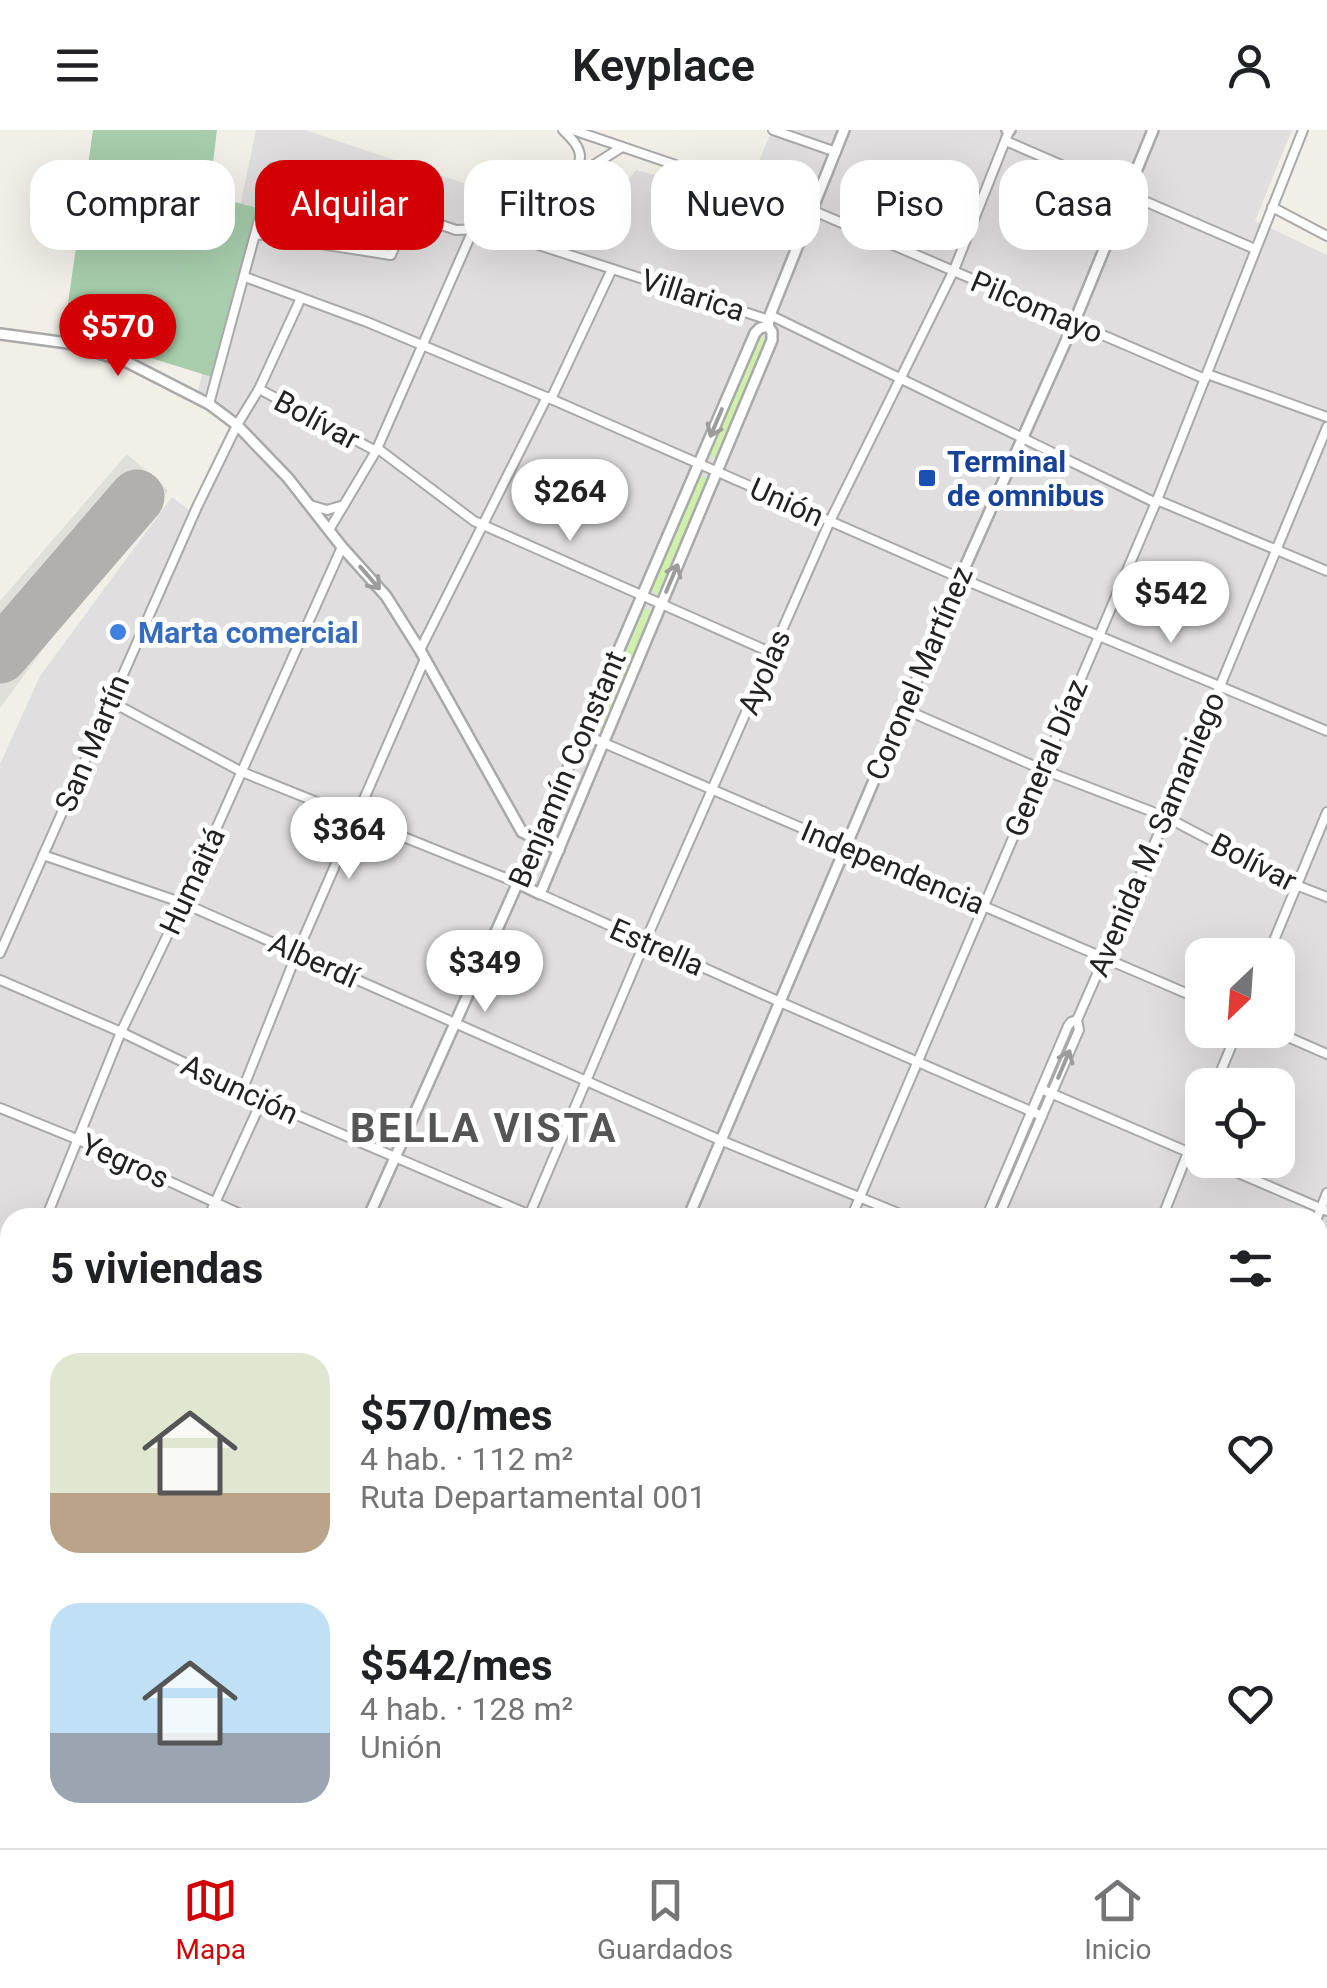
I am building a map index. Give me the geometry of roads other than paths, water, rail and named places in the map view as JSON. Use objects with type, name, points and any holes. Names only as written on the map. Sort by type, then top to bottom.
[{"type":"street","points":[[563,130],[577,146],[579,160]]},
{"type":"street","name":"Pilcomayo","points":[[573,130],[661,160]]},
{"type":"street","points":[[773,130],[836,152]]},
{"type":"street","name":"Benjamín Constant","points":[[820,193],[844,130]]},
{"type":"street","name":"Coronel Martínez","points":[[1141,160],[1153,130]]},
{"type":"street","name":"General Díaz","points":[[855,1208],[922,1062],[1160,502],[1210,377],[1255,248],[1278,210],[1304,130]]},
{"type":"street","points":[[1008,133],[1061,160]]},
{"type":"street","name":"Ayolas","points":[[535,1208],[645,942],[830,521],[954,270],[1008,133]]},
{"type":"street","points":[[601,160],[622,147]]},
{"type":"street","points":[[1148,203],[1255,248]]},
{"type":"street","points":[[1278,210],[1327,236]]},
{"type":"street","name":"Pilcomayo","points":[[820,214],[1074,323],[1210,377],[1327,417]]},
{"type":"street","points":[[210,404],[255,238]]},
{"type":"street","points":[[359,250],[391,255],[393,250]]},
{"type":"street","points":[[329,530],[377,449],[464,250]]},
{"type":"street","name":"Villarica","points":[[553,250],[769,320],[1160,502],[1327,571]]},
{"type":"street","name":"Benjamín Constant","points":[[372,1208],[538,840],[642,597],[694,461],[755,333],[769,320],[797,250]]},
{"type":"street","name":"Coronel Martínez","points":[[692,1208],[1104,250]]},
{"type":"street","points":[[242,1090],[423,655],[612,269]]},
{"type":"street","name":"Unión","points":[[245,277],[423,345],[960,578],[1327,731]]},
{"type":"street","name":"San Martín","points":[[0,953],[196,506],[301,298]]},
{"type":"street","name":"Benjamín Constant","points":[[540,894],[772,340],[769,320]]},
{"type":"street","points":[[0,334],[68,343],[127,362],[210,404],[238,425],[288,478],[386,596],[522,832],[559,850]]},
{"type":"street","name":"Bolívar","points":[[258,389],[377,449],[474,521],[772,653]]},
{"type":"street","name":"Avenida M. Samaniego","points":[[1002,1208],[1327,427]]},
{"type":"street","points":[[310,505],[327,510],[344,505]]},
{"type":"street","name":"Humaitá","points":[[50,1208],[121,1032],[183,903],[342,546]]},
{"type":"street","name":"Estrella","points":[[110,701],[242,772],[518,883],[1042,1116]]},
{"type":"street","name":"Bolívar","points":[[904,709],[1046,771],[1166,816],[1327,898]]},
{"type":"street","name":"Independencia","points":[[583,734],[1185,992]]},
{"type":"street","points":[[1275,938],[1327,812]]},
{"type":"street","name":"Alberdí","points":[[43,856],[183,903],[720,1140],[886,1208]]},
{"type":"street","name":"Asunción","points":[[0,980],[121,1032],[262,1100],[513,1208]]},
{"type":"street","name":"Avenida M. Samaniego","points":[[990,1208],[1068,1026],[1078,1020]]},
{"type":"street","points":[[1295,1040],[1327,1054]]},
{"type":"street","points":[[1041,1089],[1185,1151]]},
{"type":"street","points":[[213,1208],[262,1100]]},
{"type":"street","name":"Yegros","points":[[0,1108],[228,1208]]},
{"type":"street","points":[[1166,1208],[1185,1160]]},
{"type":"street","points":[[1247,1178],[1312,1208]]},
{"type":"waterway","points":[[919,1072],[927,1052]]},
{"type":"place","name":"Terminal de omnibus","points":[[927,478]]},
{"type":"place","name":"Marta comercial","points":[[118,632]]},
{"type":"district","name":"BELLA VISTA","points":[[484,1128]]}]
